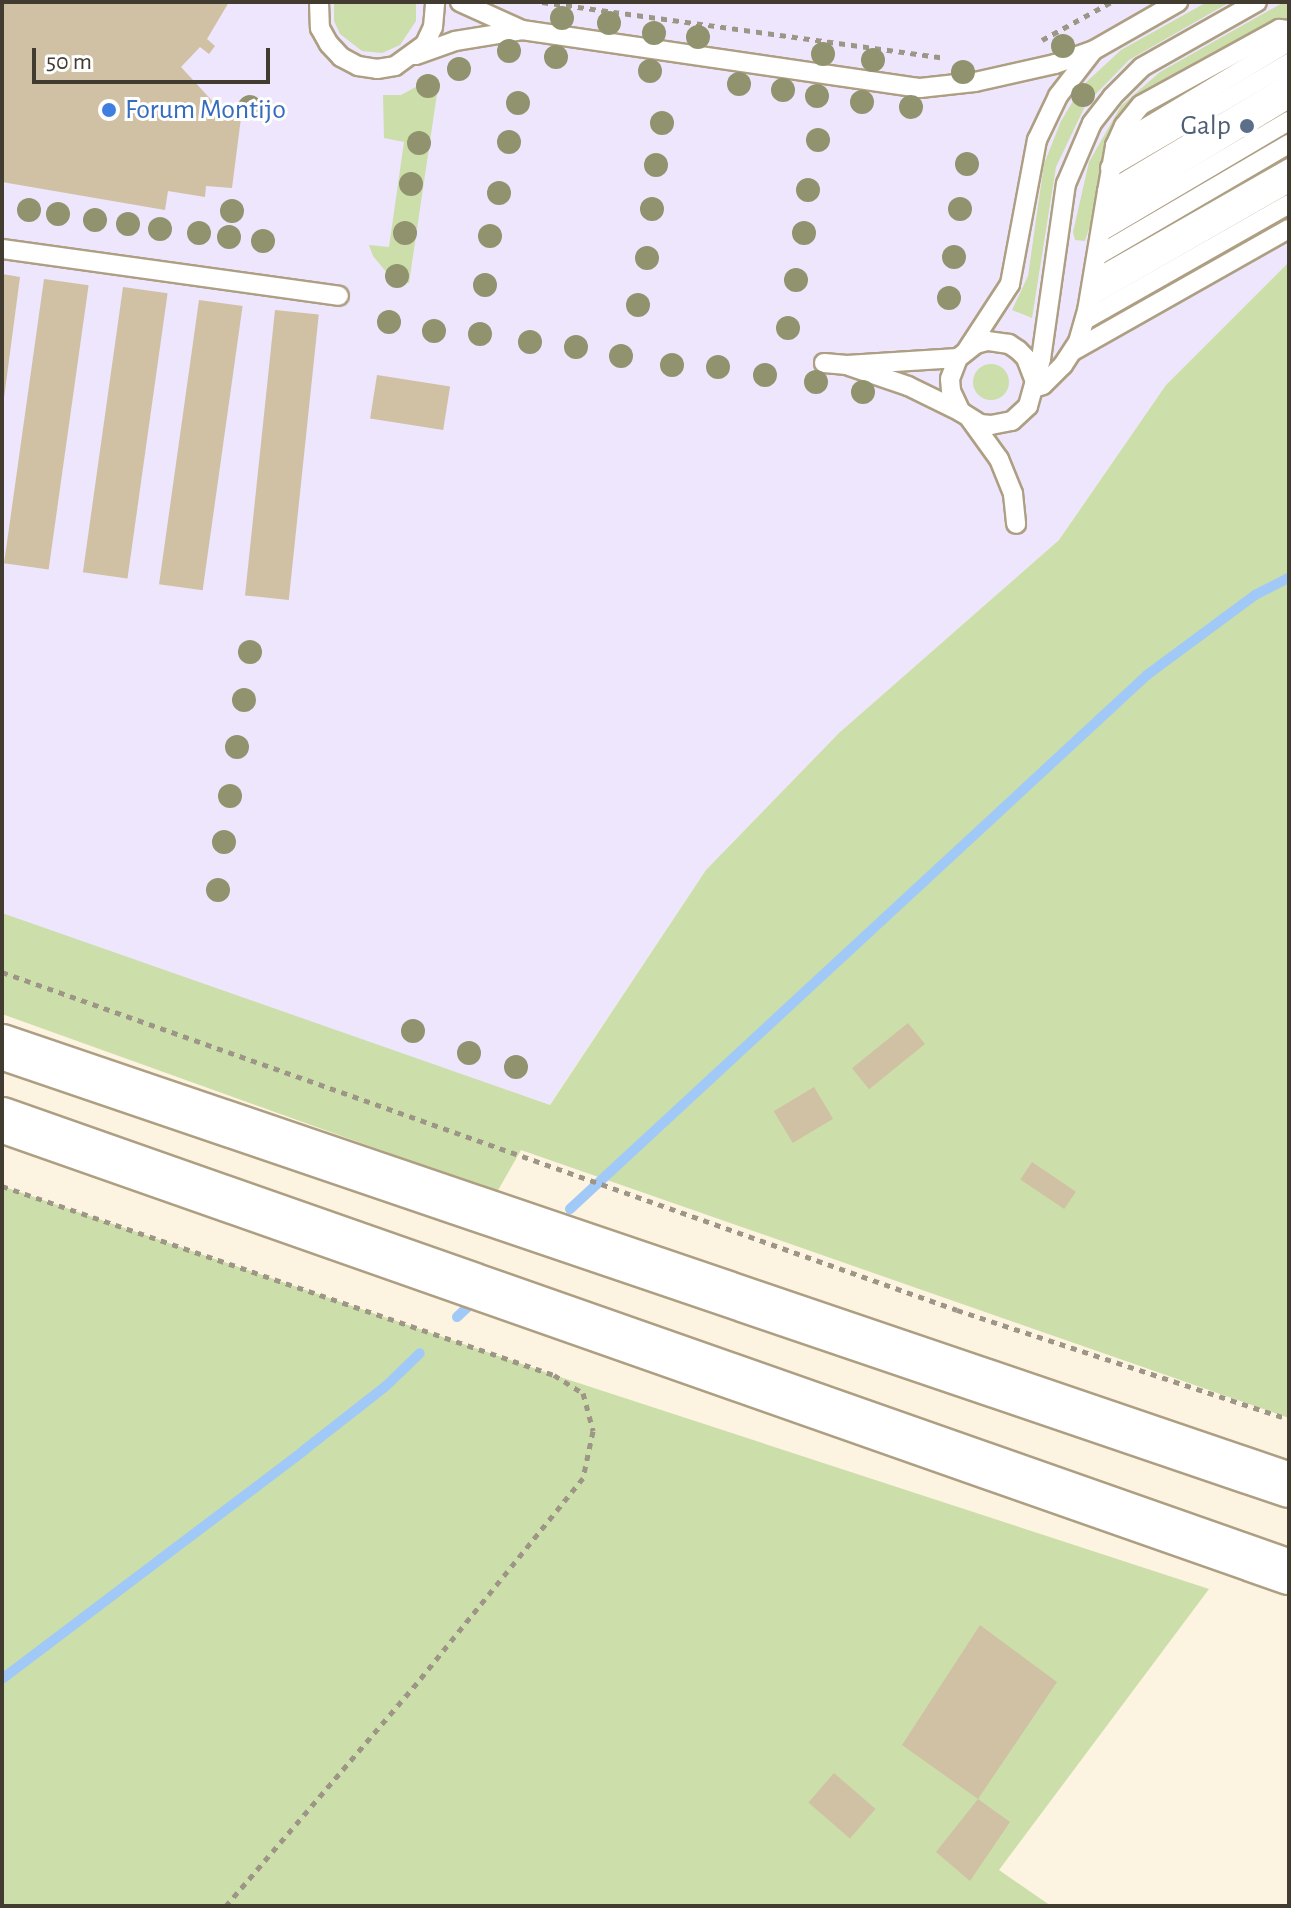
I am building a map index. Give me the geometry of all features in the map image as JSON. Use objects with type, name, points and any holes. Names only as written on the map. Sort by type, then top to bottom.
[{"type":"highway","points":[[2,1047],[529,1229],[1289,1485]]},
{"type":"highway","points":[[2,1120],[1289,1572]]},
{"type":"lane","points":[[319,2],[320,28],[341,57],[358,66],[377,69],[395,66],[455,41],[522,30]]},
{"type":"lane","points":[[412,57],[425,44],[433,27],[435,2]]},
{"type":"lane","points":[[460,2],[522,30],[920,88],[1014,74],[1094,50],[1178,2]]},
{"type":"lane","points":[[847,365],[908,386],[965,416],[991,425],[1012,421],[1028,406],[1041,359],[1066,184],[1092,123],[1142,67],[1257,2]]},
{"type":"lane","points":[[1034,383],[1050,379],[1073,351],[1085,320],[1110,168],[1124,126],[1141,105],[1279,29],[1289,30]]},
{"type":"lane","points":[[1115,146],[1289,42]]},
{"type":"lane","points":[[1016,524],[1013,494],[999,459],[954,402],[950,379],[962,354],[1010,284],[1037,140],[1058,96],[1094,50]]},
{"type":"lane","points":[[1110,168],[1289,63]]},
{"type":"lane","points":[[1106,202],[1289,83]]},
{"type":"lane","points":[[1106,202],[1289,99]]},
{"type":"lane","points":[[1101,232],[1289,121]]},
{"type":"lane","points":[[1097,256],[1289,144]]},
{"type":"lane","points":[[1091,288],[1289,168]]},
{"type":"lane","points":[[1091,288],[1289,183]]},
{"type":"lane","points":[[1085,320],[1289,204]]},
{"type":"lane","points":[[1073,351],[1289,229]]},
{"type":"lane","points":[[2,249],[339,296]]},
{"type":"lane","points":[[824,363],[847,365],[962,354],[987,341],[1009,344],[1026,358],[1034,383]]},
{"type":"path","points":[[542,2],[953,59]]},
{"type":"path","points":[[1038,42],[1111,2]]},
{"type":"path","points":[[2,972],[571,1176],[957,1310],[1289,1419]]},
{"type":"path","points":[[2,1186],[554,1375],[583,1393],[593,1431],[583,1478],[417,1683],[226,1906]]},
{"type":"shaded area","points":[[2,2],[1289,2],[1289,262],[1166,385],[1059,540],[839,733],[706,870],[520,1149],[2,965]]},
{"type":"green space","points":[[334,2],[416,2],[416,21],[400,45],[382,53],[362,51],[340,34],[334,21]]},
{"type":"green space","points":[[1207,2],[1230,2],[1129,60],[1086,104],[1056,167],[1032,318],[1012,310],[1028,276],[1044,164],[1061,121],[1082,86],[1121,50]]},
{"type":"green space","points":[[1289,2],[1289,22],[1268,25],[1215,51],[1146,89],[1126,107],[1108,135],[1097,204],[1085,241],[1075,240],[1073,232],[1089,162],[1121,106],[1160,72]]},
{"type":"green space","points":[[423,83],[438,87],[409,283],[392,279],[373,256],[369,245],[389,247],[404,142],[384,138],[383,95],[401,95]]},
{"type":"green space","points":[[1289,262],[1289,1418],[521,1150],[497,1192],[2,1014],[2,913],[550,1105],[706,870],[839,733],[1059,540],[1166,385]]},
{"type":"green space","points":[[991,364],[1004,369],[1009,382],[1004,395],[991,400],[978,395],[973,382],[978,369]]},
{"type":"green space","points":[[2,1186],[554,1375],[1209,1589],[999,1870],[1051,1906],[2,1906]]},
{"type":"building","name":"Forum Montijo","points":[[2,2],[229,2],[207,39],[215,46],[209,54],[200,47],[181,67],[216,105],[217,115],[241,118],[232,188],[206,186],[205,197],[168,191],[165,210],[2,182]]},
{"type":"building","points":[[2,274],[20,277],[4,398],[2,398]]},
{"type":"building","points":[[44,279],[89,285],[49,569],[4,563]]},
{"type":"building","points":[[123,287],[168,293],[127,578],[83,572]]},
{"type":"building","points":[[199,300],[243,306],[203,590],[159,584]]},
{"type":"building","points":[[275,310],[319,315],[289,600],[245,595]]},
{"type":"building","points":[[377,375],[450,387],[443,430],[370,418]]},
{"type":"building","points":[[908,1023],[925,1044],[869,1089],[852,1068]]},
{"type":"building","points":[[814,1087],[833,1119],[793,1143],[774,1111]]},
{"type":"building","points":[[1032,1162],[1076,1192],[1064,1209],[1020,1179]]},
{"type":"building","points":[[980,1625],[1057,1682],[978,1799],[902,1745]]},
{"type":"building","points":[[834,1773],[876,1809],[850,1839],[808,1802]]},
{"type":"building","points":[[978,1799],[1010,1822],[970,1881],[936,1852]]},
{"type":"waterway","points":[[570,1209],[1147,675],[1255,595],[1289,578]]},
{"type":"waterway","points":[[457,1317],[476,1299]]},
{"type":"waterway","points":[[2,1679],[303,1451],[386,1386],[420,1353]]},
{"type":"place","name":"Forum Montijo","points":[[109,110]]},
{"type":"place","name":"Galp","points":[[1247,126]]}]
